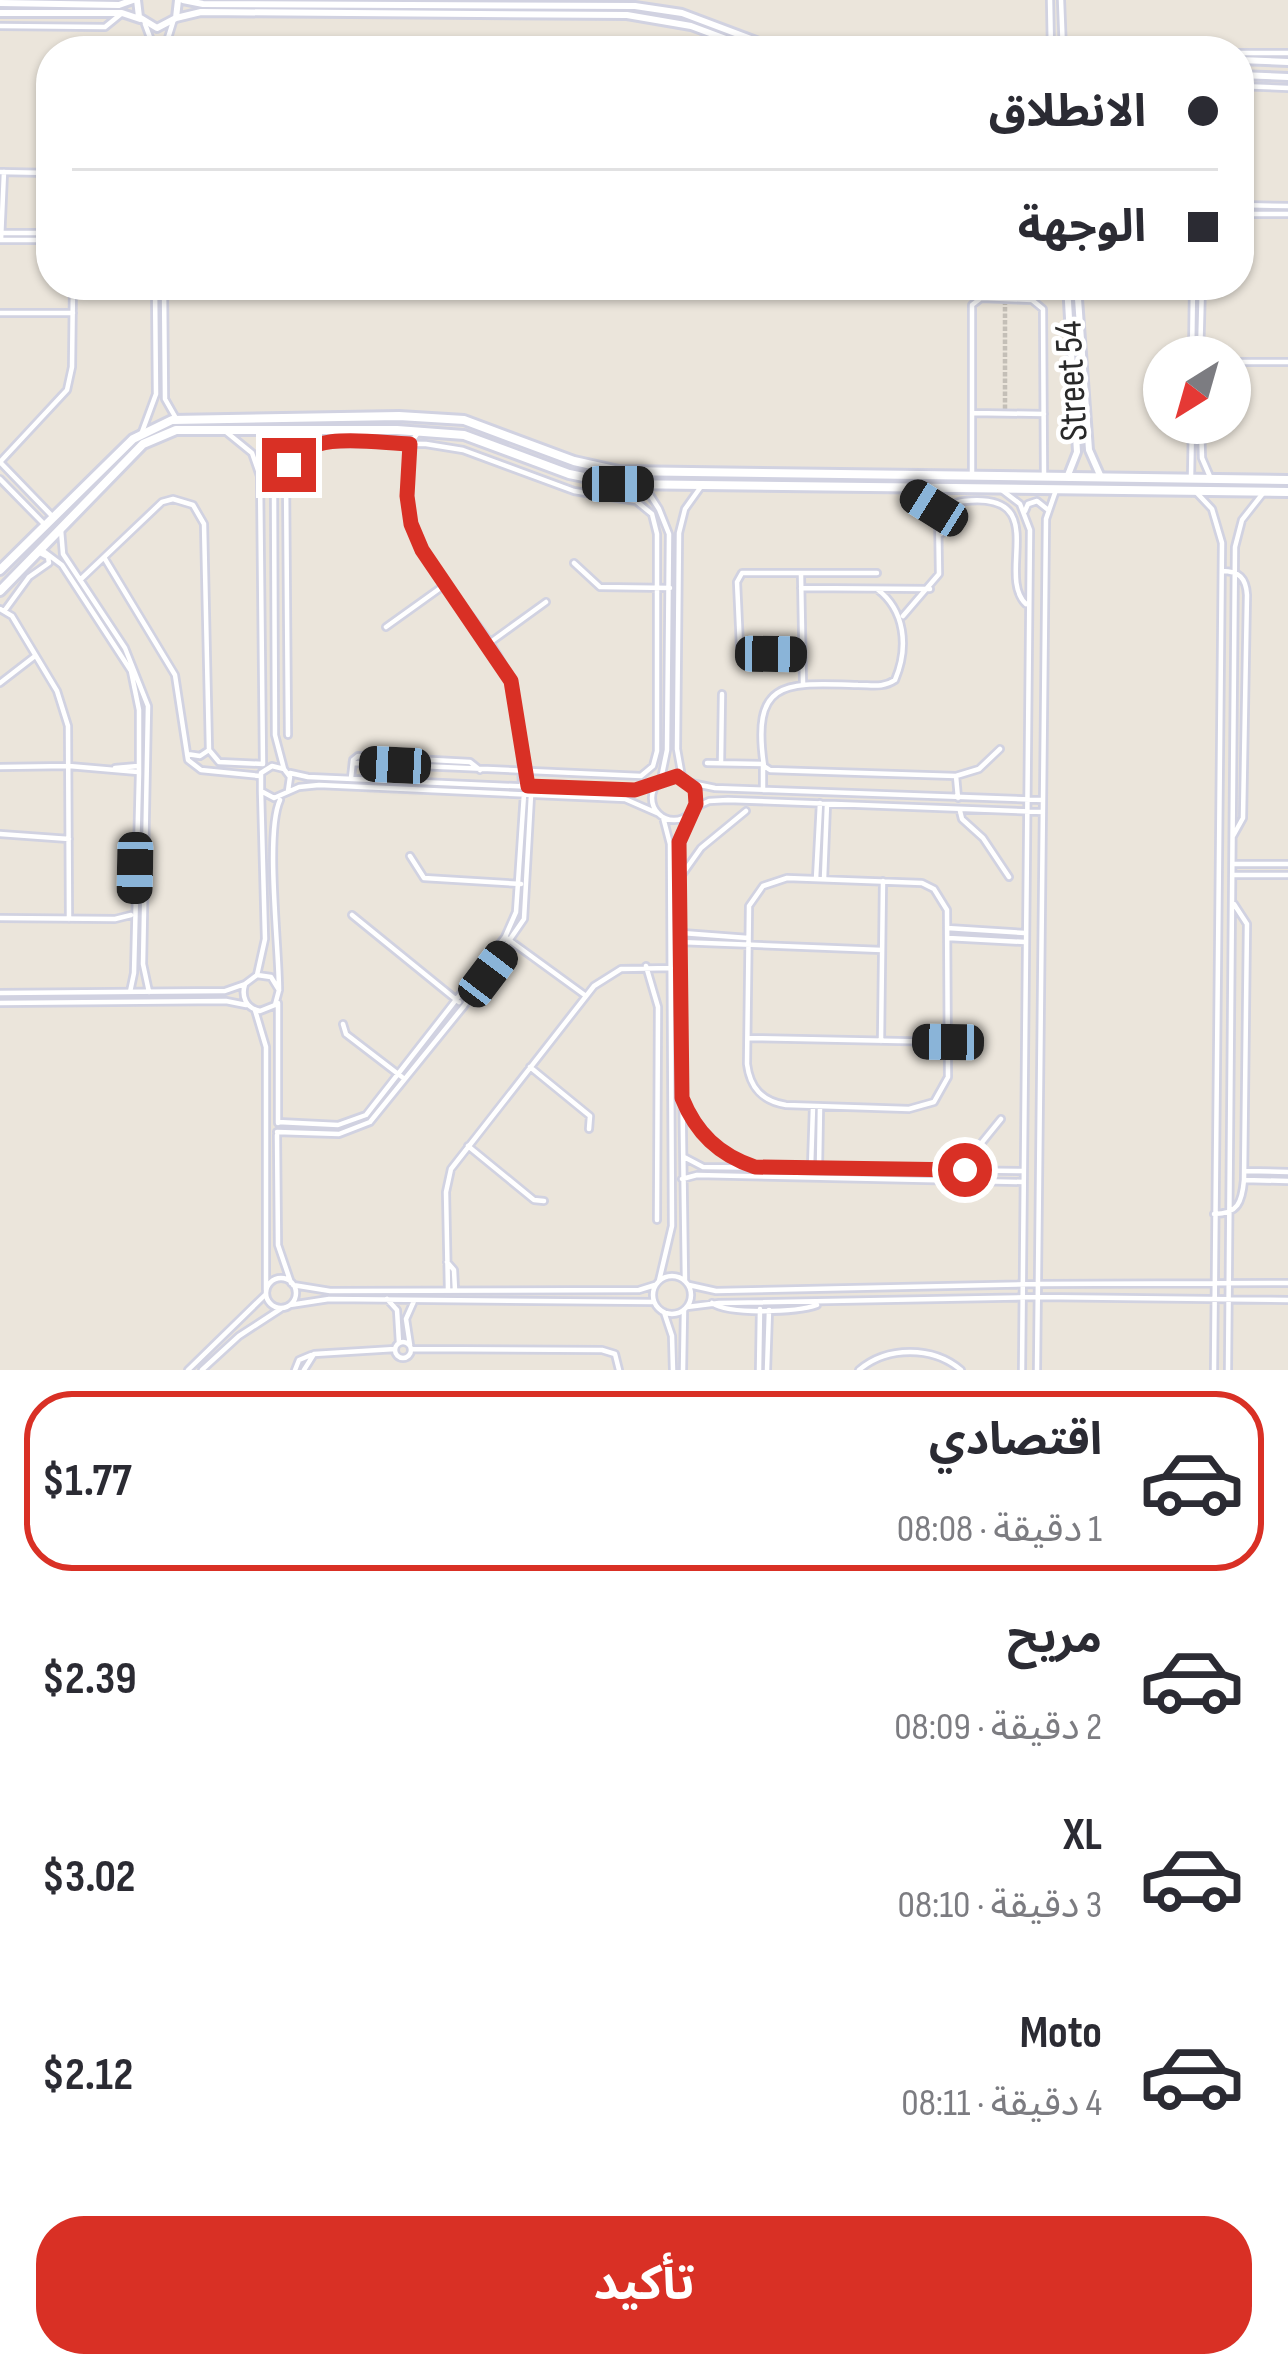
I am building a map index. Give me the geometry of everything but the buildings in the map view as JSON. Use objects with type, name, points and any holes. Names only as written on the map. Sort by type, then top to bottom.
[{"type":"main road","points":[[0,570],[142,432],[176,420],[464,420],[596,467],[1288,480]]},
{"type":"main road","points":[[0,591],[134,452],[153,437],[176,430],[398,430],[464,435],[593,481],[700,488],[1288,492]]},
{"type":"main road","points":[[804,488],[808,482],[805,472]]},
{"type":"main road","points":[[828,472],[831,488]]},
{"type":"street","points":[[0,13],[118,6],[135,0],[148,36]]},
{"type":"street","points":[[169,36],[180,0],[203,4],[635,6],[682,13],[743,36]]},
{"type":"street","points":[[1050,0],[1050,36]]},
{"type":"street","points":[[1061,0],[1063,36]]},
{"type":"street","points":[[0,3],[118,6],[162,28],[197,12],[626,15],[691,26],[718,36]]},
{"type":"street","points":[[0,26],[105,27],[118,6]]},
{"type":"street","points":[[1254,58],[1288,57]]},
{"type":"street","points":[[1254,75],[1288,76]]},
{"type":"street","points":[[1254,87],[1288,88]]},
{"type":"street","points":[[36,173],[2,172],[1,237],[36,237]]},
{"type":"street","points":[[1254,209],[1288,210]]},
{"type":"street","points":[[54,518],[0,462],[67,390],[73,300]]},
{"type":"street","points":[[142,432],[154,402],[155,300]]},
{"type":"street","points":[[164,300],[165,396],[176,420]]},
{"type":"street","points":[[972,474],[975,300]]},
{"type":"street","points":[[990,300],[1037,301],[1042,309],[1044,475]]},
{"type":"street","name":"Street 54","points":[[1067,300],[1076,463],[1069,475]]},
{"type":"street","name":"Street 54","points":[[1078,300],[1093,464],[1100,475]]},
{"type":"street","points":[[1194,300],[1195,336]]},
{"type":"street","points":[[1198,336],[1201,300]]},
{"type":"street","points":[[0,313],[73,314]]},
{"type":"street","points":[[1251,362],[1288,362]]},
{"type":"street","points":[[154,402],[165,396]]},
{"type":"street","points":[[972,413],[1044,413]]},
{"type":"street","points":[[398,430],[410,444]]},
{"type":"street","points":[[0,993],[225,991],[257,975],[265,939],[260,775],[262,557],[256,460],[247,446],[225,431]]},
{"type":"street","points":[[288,791],[291,782],[276,747],[274,477],[281,458],[310,431]]},
{"type":"street","points":[[277,1132],[328,1135],[350,1132],[370,1122],[524,919],[526,790],[511,681],[422,550],[411,524],[407,496],[410,444],[422,431]]},
{"type":"street","points":[[288,735],[287,471],[305,448],[322,442],[463,450],[574,491],[636,500],[645,506],[656,524],[657,751],[651,769],[641,776],[352,763],[351,778]]},
{"type":"street","points":[[1191,479],[1192,444]]},
{"type":"street","points":[[1202,444],[1211,479]]},
{"type":"street","points":[[256,460],[268,453],[281,458]]},
{"type":"street","points":[[1076,463],[1084,468],[1093,464]]},
{"type":"street","points":[[0,479],[46,526]]},
{"type":"street","points":[[643,484],[664,516],[669,534],[670,588],[668,750],[652,800],[670,844],[672,1226],[654,1301]]},
{"type":"street","points":[[682,777],[677,749],[679,533],[682,518],[700,488]]},
{"type":"street","points":[[902,488],[938,510],[962,500],[991,502],[1011,514],[1018,537],[1017,593],[1029,605]]},
{"type":"street","points":[[1037,1370],[1047,509],[1058,488]]},
{"type":"street","points":[[997,489],[1013,498],[1030,530],[1022,1370]]},
{"type":"street","points":[[1196,492],[1229,528],[1234,571],[1228,1370]]},
{"type":"street","points":[[1214,1370],[1222,571],[1229,528],[1264,492]]},
{"type":"street","points":[[80,580],[162,502],[184,500],[201,514],[208,750],[219,762],[263,764]]},
{"type":"street","points":[[1024,512],[1032,502],[1041,502],[1047,509]]},
{"type":"street","points":[[941,534],[946,508]]},
{"type":"street","points":[[901,619],[939,574],[938,510]]},
{"type":"street","points":[[664,516],[673,513],[682,518]]},
{"type":"street","points":[[274,529],[286,529]]},
{"type":"street","points":[[61,530],[65,563],[131,671],[137,689],[139,964],[130,992]]},
{"type":"street","points":[[41,551],[65,563],[107,616],[148,706],[134,930],[149,992]]},
{"type":"street","points":[[41,551],[49,563],[29,577],[2,609],[57,691],[65,714],[69,920]]},
{"type":"street","points":[[105,559],[175,675],[184,715],[185,753],[201,770],[260,775],[272,766],[351,778],[625,799],[675,820],[687,816]]},
{"type":"street","points":[[574,563],[600,587],[670,588]]},
{"type":"street","points":[[1222,571],[1242,576],[1247,595],[1243,818],[1233,836]]},
{"type":"street","points":[[801,572],[802,683]]},
{"type":"street","points":[[802,655],[747,654],[740,647],[737,582],[742,573],[877,573]]},
{"type":"street","points":[[840,573],[840,589]]},
{"type":"street","points":[[386,627],[446,584]]},
{"type":"street","points":[[801,588],[930,589]]},
{"type":"street","points":[[767,790],[766,704],[775,692],[802,683],[887,685],[899,671],[901,619],[893,602],[877,589]]},
{"type":"street","points":[[488,644],[546,602]]},
{"type":"street","points":[[99,620],[107,616]]},
{"type":"street","points":[[1222,631],[1234,631]]},
{"type":"street","points":[[0,682],[35,656]]},
{"type":"street","points":[[275,694],[288,694]]},
{"type":"street","points":[[721,763],[722,694]]},
{"type":"street","points":[[707,763],[956,776],[979,769],[1000,749]]},
{"type":"street","points":[[185,753],[195,757],[208,750]]},
{"type":"street","points":[[238,763],[238,774]]},
{"type":"street","points":[[0,766],[141,765]]},
{"type":"street","points":[[956,776],[958,798]]},
{"type":"street","points":[[662,779],[682,777],[691,783],[767,790],[1043,800]]},
{"type":"street","points":[[683,1370],[687,1283],[679,842],[697,796],[691,783]]},
{"type":"street","points":[[261,791],[274,798],[320,785],[526,790],[655,786]]},
{"type":"street","points":[[509,940],[526,790]]},
{"type":"street","points":[[202,1370],[238,1336],[295,1298],[278,1245],[280,990],[273,830],[281,797]]},
{"type":"street","points":[[982,810],[983,799]]},
{"type":"street","points":[[694,808],[715,800],[1043,812]]},
{"type":"street","points":[[820,879],[823,804]]},
{"type":"street","points":[[960,809],[965,823],[983,838],[1010,877]]},
{"type":"street","points":[[679,880],[701,848],[746,811]]},
{"type":"street","points":[[0,834],[69,838]]},
{"type":"street","points":[[410,856],[424,878],[526,884]]},
{"type":"street","points":[[1233,864],[1287,864],[1287,874],[1234,875]]},
{"type":"street","points":[[787,878],[883,881],[922,883],[934,889],[947,910],[948,1077],[944,1091],[921,1108],[786,1106],[762,1097],[748,1076],[749,907],[763,886],[787,878]]},
{"type":"street","points":[[881,1041],[883,881]]},
{"type":"street","points":[[1214,1214],[1230,1214],[1241,1201],[1244,1180],[1246,924],[1234,904]]},
{"type":"street","points":[[0,918],[116,919],[134,913]]},
{"type":"street","points":[[352,915],[460,1004]]},
{"type":"street","points":[[116,919],[134,930]]},
{"type":"street","points":[[947,928],[1025,933]]},
{"type":"street","points":[[679,932],[882,950]]},
{"type":"street","points":[[948,938],[1025,941]]},
{"type":"street","points":[[509,940],[586,996]]},
{"type":"street","points":[[679,942],[748,941]]},
{"type":"street","points":[[646,966],[658,1007],[657,1220]]},
{"type":"street","points":[[452,1290],[454,1270],[447,1262],[447,1180],[468,1146],[606,976],[621,969],[671,968]]},
{"type":"street","points":[[257,975],[272,977],[280,990]]},
{"type":"street","points":[[245,984],[243,997],[266,1047],[269,1303],[286,1306],[316,1299],[654,1301],[664,1312],[672,1336],[673,1370]]},
{"type":"street","points":[[0,1003],[226,1001],[265,1011],[278,1001]]},
{"type":"street","points":[[278,1122],[348,1124],[366,1115],[460,1004]]},
{"type":"street","points":[[1216,1018],[1229,1018]]},
{"type":"street","points":[[671,1021],[681,1021]]},
{"type":"street","points":[[344,1024],[346,1034],[406,1080]]},
{"type":"street","points":[[747,1038],[948,1042]]},
{"type":"street","points":[[530,1067],[590,1116],[589,1129]]},
{"type":"street","points":[[682,1098],[710,1142],[755,1167]]},
{"type":"street","points":[[815,1168],[816,1107]]},
{"type":"street","points":[[940,1170],[975,1151],[1001,1119]]},
{"type":"street","points":[[328,1125],[328,1135]]},
{"type":"street","points":[[468,1146],[535,1200],[544,1201]]},
{"type":"street","points":[[682,1156],[703,1167],[1023,1171]]},
{"type":"street","points":[[989,1171],[989,1181]]},
{"type":"street","points":[[1244,1171],[1288,1172]]},
{"type":"street","points":[[1272,1172],[1272,1181]]},
{"type":"street","points":[[682,1179],[703,1175],[1023,1182]]},
{"type":"street","points":[[1244,1180],[1288,1181]]},
{"type":"street","points":[[188,1370],[280,1278],[330,1291],[631,1291],[672,1276],[716,1292],[1288,1281]]},
{"type":"street","points":[[980,1285],[981,1298]]},
{"type":"street","points":[[664,1312],[712,1303],[1022,1297],[1288,1300]]},
{"type":"street","points":[[387,1299],[397,1310],[397,1346],[404,1358],[411,1347],[408,1310],[420,1299]]},
{"type":"street","points":[[712,1303],[727,1310],[808,1308],[822,1302]]},
{"type":"street","points":[[760,1309],[764,1370]]},
{"type":"street","points":[[764,1370],[769,1309]]},
{"type":"street","points":[[295,1370],[299,1360],[314,1354],[397,1346],[602,1349],[615,1354],[620,1370]]},
{"type":"street","points":[[859,1370],[891,1353],[937,1355],[961,1370]]},
{"type":"street","points":[[304,1370],[314,1354]]},
{"type":"tunnel","points":[[1005,303],[1005,409]]},
{"type":"route","points":[[289,465],[300,451],[316,443],[410,444],[407,496],[411,524],[422,550],[511,681],[528,786],[635,790],[677,776],[695,789],[696,804],[679,842],[682,1098],[710,1142],[755,1167],[965,1170]]}]
